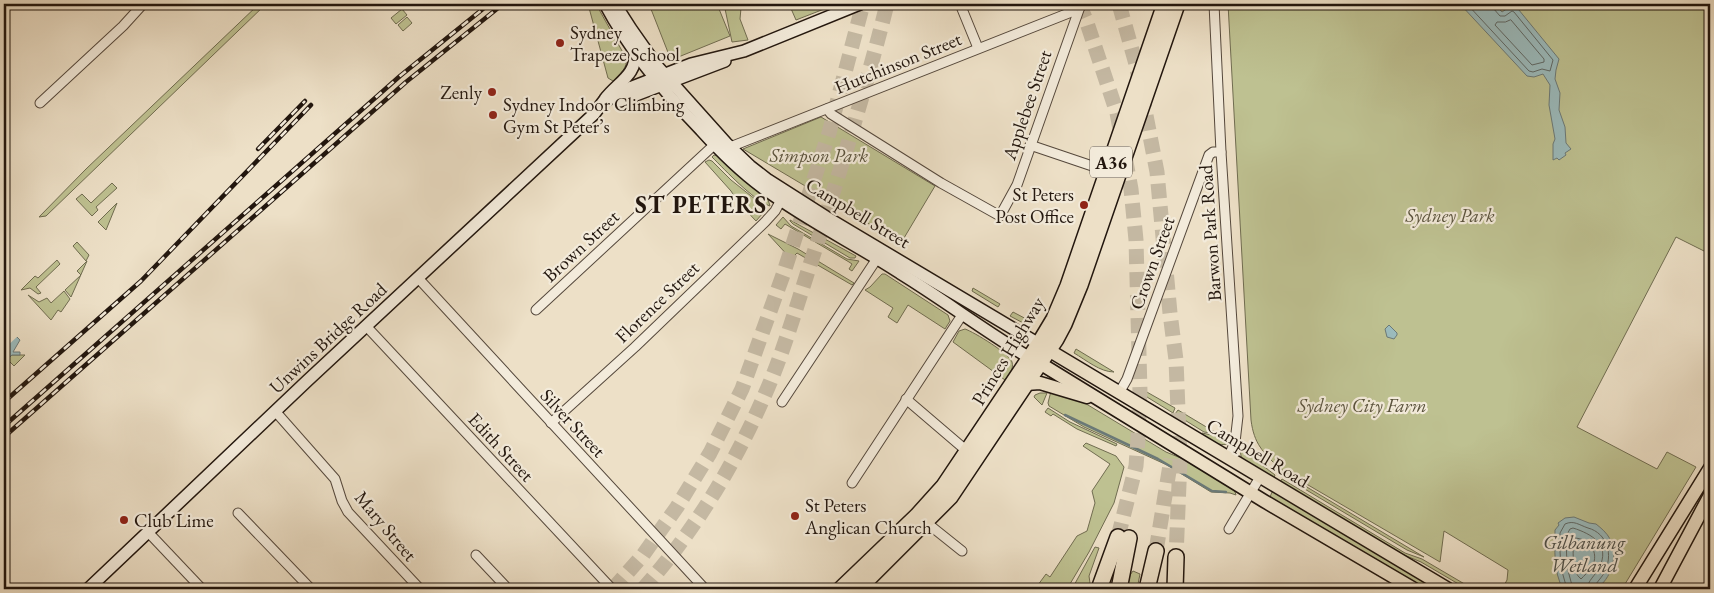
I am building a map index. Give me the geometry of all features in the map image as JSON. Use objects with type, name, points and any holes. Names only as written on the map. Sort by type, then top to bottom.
[{"type":"highway","name":"Princes Highway","points":[[1044,347],[1108,172],[1165,4]]},
{"type":"highway","name":"Princes Highway","points":[[858,589],[922,519],[1044,347],[1064,324],[1177,4]]},
{"type":"highway","name":"Princes Highway","points":[[841,589],[950,497],[1026,384],[1035,361]]},
{"type":"highway","points":[[1099,589],[1123,538],[1119,589]]},
{"type":"highway","points":[[1147,589],[1156,551]]},
{"type":"highway","points":[[1175,589],[1176,557]]},
{"type":"main road","points":[[605,4],[635,52],[663,80]]},
{"type":"main road","points":[[615,4],[663,80]]},
{"type":"main road","points":[[663,80],[691,64],[744,50],[860,4]]},
{"type":"main road","points":[[603,102],[615,86],[632,71],[636,62],[635,52]]},
{"type":"main road","name":"Unwins Bridge Road","points":[[88,589],[594,114],[603,102],[621,92],[663,80]]},
{"type":"main road","name":"Unwins Bridge Road","points":[[594,114],[663,80]]},
{"type":"main road","name":"Campbell Street","points":[[663,80],[714,144],[733,164],[781,200],[1044,347]]},
{"type":"main road","name":"Campbell Street","points":[[663,80],[730,147],[768,180],[880,254],[962,315],[1035,361]]},
{"type":"main road","name":"Campbell Road","points":[[1044,347],[1448,589]]},
{"type":"main road","name":"Campbell Road","points":[[1035,361],[1251,493],[1414,589]]},
{"type":"main road","points":[[1026,384],[1040,382],[1101,401]]},
{"type":"main road","points":[[1636,589],[1710,468]]},
{"type":"main road","points":[[1660,589],[1710,495]]},
{"type":"street","points":[[40,103],[143,4]]},
{"type":"street","points":[[960,4],[978,48]]},
{"type":"street","name":"Barwon Park Road","points":[[1214,4],[1221,152],[1238,416],[1236,442],[1228,458]]},
{"type":"street","name":"Hutchinson Street","points":[[730,147],[1080,7]]},
{"type":"street","name":"Applebee Street","points":[[827,109],[830,114],[941,183],[1000,216],[1017,185],[1080,7]]},
{"type":"street","name":"Brown Street","points":[[536,310],[714,144]]},
{"type":"street","points":[[1030,145],[1108,172]]},
{"type":"street","name":"Crown Street","points":[[1119,393],[1127,379],[1208,155],[1212,152],[1221,152]]},
{"type":"street","name":"Florence Street","points":[[551,423],[635,346],[764,222],[781,200]]},
{"type":"street","points":[[782,402],[880,254]]},
{"type":"street","name":"Silver Street","points":[[418,278],[704,589]]},
{"type":"street","points":[[852,482],[962,315]]},
{"type":"street","name":"Edith Street","points":[[367,327],[612,589]]},
{"type":"street","points":[[906,400],[968,452]]},
{"type":"street","name":"Mary Street","points":[[276,412],[335,479],[342,502],[348,512],[420,589]]},
{"type":"street","points":[[1229,529],[1260,477]]},
{"type":"street","points":[[238,513],[311,589]]},
{"type":"street","points":[[922,519],[962,552]]},
{"type":"street","points":[[148,532],[202,589]]},
{"type":"street","points":[[476,556],[508,589]]},
{"type":"green space","points":[[259,4],[266,4],[46,216],[39,217],[86,169]]},
{"type":"green space","points":[[588,4],[596,4],[626,58],[625,68],[613,81],[608,78]]},
{"type":"green space","points":[[649,4],[717,4],[730,36],[671,60]]},
{"type":"green space","points":[[724,4],[751,4],[741,8],[740,19],[748,40],[732,42]]},
{"type":"green space","points":[[789,4],[837,4],[796,20]]},
{"type":"green space","name":"Sydney Park","points":[[1228,4],[1710,4],[1710,254],[1676,237],[1577,427],[1657,469],[1667,452],[1696,467],[1622,589],[1502,589],[1507,580],[1508,570],[1444,531],[1440,562],[1279,468],[1260,447],[1254,435],[1251,420]]},
{"type":"green space","points":[[402,9],[407,15],[396,24],[391,18]]},
{"type":"green space","points":[[407,17],[412,23],[403,31],[398,25]]},
{"type":"green space","name":"Simpson Park","points":[[821,117],[935,186],[901,243],[743,149]]},
{"type":"green space","points":[[714,155],[718,156],[767,196],[770,206],[756,198],[740,184],[712,157]]},
{"type":"green space","points":[[709,160],[765,207],[763,213],[756,221],[705,162]]},
{"type":"green space","points":[[112,183],[117,188],[96,207],[98,210],[92,216],[76,199],[82,194],[91,203]]},
{"type":"green space","points":[[117,203],[106,230],[98,222]]},
{"type":"green space","points":[[783,217],[791,226],[847,259],[859,261],[852,271],[849,269],[852,264],[785,224],[781,229],[776,225]]},
{"type":"green space","points":[[790,220],[856,256],[855,258],[850,258],[793,224]]},
{"type":"green space","points":[[768,234],[798,249],[854,283],[852,285],[797,253],[791,259]]},
{"type":"green space","points":[[77,242],[89,255],[86,261],[73,246]]},
{"type":"green space","points":[[57,260],[60,264],[36,287],[41,293],[38,294],[30,288],[21,290],[35,276],[38,278]]},
{"type":"green space","points":[[87,261],[81,275],[77,271]]},
{"type":"green space","points":[[882,274],[885,274],[948,315],[950,321],[945,329],[908,305],[897,323],[888,317],[893,308],[865,290]]},
{"type":"green space","points":[[81,275],[71,297],[65,290]]},
{"type":"green space","points":[[973,288],[1000,304],[998,307],[972,291]]},
{"type":"green space","points":[[64,291],[70,299],[61,312],[58,310],[51,320],[28,295],[39,302],[47,298],[51,303]]},
{"type":"green space","points":[[1013,312],[1030,321],[1027,325],[1010,316]]},
{"type":"green space","points":[[965,329],[976,334],[1010,358],[1012,362],[1011,372],[1005,380],[953,342],[959,331]]},
{"type":"green space","points":[[1076,349],[1114,372],[1093,365],[1074,353]]},
{"type":"green space","points":[[12,355],[25,355],[14,366],[7,359]]},
{"type":"green space","points":[[1051,391],[1083,402],[1166,452],[1188,461],[1234,489],[1236,495],[1211,492],[1167,465],[1084,427],[1049,406]]},
{"type":"green space","points":[[1145,391],[1175,408],[1173,413],[1147,397],[1144,393]]},
{"type":"green space","points":[[1040,393],[1047,393],[1042,405],[1034,397]]},
{"type":"green space","points":[[1048,408],[1070,422],[1117,444],[1116,446],[1077,429],[1053,414],[1051,416],[1045,412]]},
{"type":"green space","points":[[1178,410],[1218,434],[1204,432],[1175,414]]},
{"type":"green space","points":[[1202,433],[1221,437],[1231,442],[1223,445],[1219,444]]},
{"type":"green space","points":[[1086,443],[1116,456],[1124,467],[1114,503],[1089,552],[1067,589],[1035,589],[1046,574],[1050,577],[1077,536],[1087,531],[1095,503],[1092,491],[1110,464],[1083,446]]},
{"type":"green space","points":[[1240,448],[1275,475],[1274,478],[1243,460]]},
{"type":"green space","points":[[1285,474],[1424,557],[1407,550],[1283,476]]},
{"type":"green space","points":[[1282,479],[1405,553],[1422,559],[1473,589],[1467,589],[1421,562],[1404,555],[1280,482]]},
{"type":"green space","points":[[1272,492],[1281,495],[1415,575],[1429,586],[1427,589],[1424,589],[1270,497]]},
{"type":"green space","points":[[1095,547],[1099,548],[1089,576],[1090,583],[1086,587],[1088,589],[1072,589]]},
{"type":"green space","points":[[1133,571],[1140,574],[1137,589],[1127,589],[1130,575]]},
{"type":"water","points":[[1460,4],[1495,4],[1502,12],[1514,4],[1559,59],[1555,79],[1560,93],[1559,110],[1565,127],[1566,143],[1571,149],[1559,160],[1557,158],[1553,160],[1553,144],[1555,139],[1549,105],[1550,85],[1543,74],[1534,77],[1527,76]]},
{"type":"water","points":[[4,324],[20,340],[13,352],[20,352],[20,355],[12,355],[7,359],[4,356]]},
{"type":"water","points":[[1389,325],[1397,333],[1394,339],[1387,337],[1385,329]]},
{"type":"water","name":"Gilbanung Wetland","points":[[1574,517],[1596,524],[1607,535],[1613,546],[1612,567],[1606,579],[1596,589],[1563,589],[1560,582],[1555,560],[1555,530],[1559,525],[1558,523],[1565,518]]},
{"type":"pier","points":[[8,325],[19,335],[4,349],[4,329]]},
{"type":"waterway","points":[[1065,415],[1158,459],[1212,491],[1226,492]]},
{"type":"tunnel","points":[[613,589],[643,555],[677,507],[710,453],[742,389],[783,275],[829,133],[863,4]]},
{"type":"tunnel","points":[[643,589],[678,546],[710,500],[738,451],[778,363],[836,184],[887,4]]},
{"type":"tunnel","points":[[1079,4],[1117,113],[1131,189],[1136,240],[1140,392],[1138,439],[1136,466],[1118,537]]},
{"type":"tunnel","points":[[1119,4],[1136,64],[1157,172],[1176,360],[1180,460],[1176,557]]},
{"type":"tunnel","points":[[1156,551],[1171,459]]},
{"type":"railway","points":[[4,426],[400,76],[489,4]]},
{"type":"railway","points":[[4,437],[406,82],[503,4]]},
{"type":"railway","points":[[258,149],[305,101]]},
{"type":"railway","points":[[4,402],[141,281],[311,105]]},
{"type":"place","name":"Sydney Trapeze School","points":[[560,43]]},
{"type":"place","name":"Zenly","points":[[492,92]]},
{"type":"place","name":"Sydney Indoor Climbing Gym St Peter’s","points":[[493,115]]},
{"type":"place","name":"St Peters Post Office","points":[[1084,205]]},
{"type":"place","name":"St Peters Anglican Church","points":[[795,516]]},
{"type":"place","name":"Club Lime","points":[[124,520]]},
{"type":"district","name":"ST PETERS","points":[[701,204]]},
{"type":"park label","name":"Sydney City Farm","points":[[1362,405]]}]
